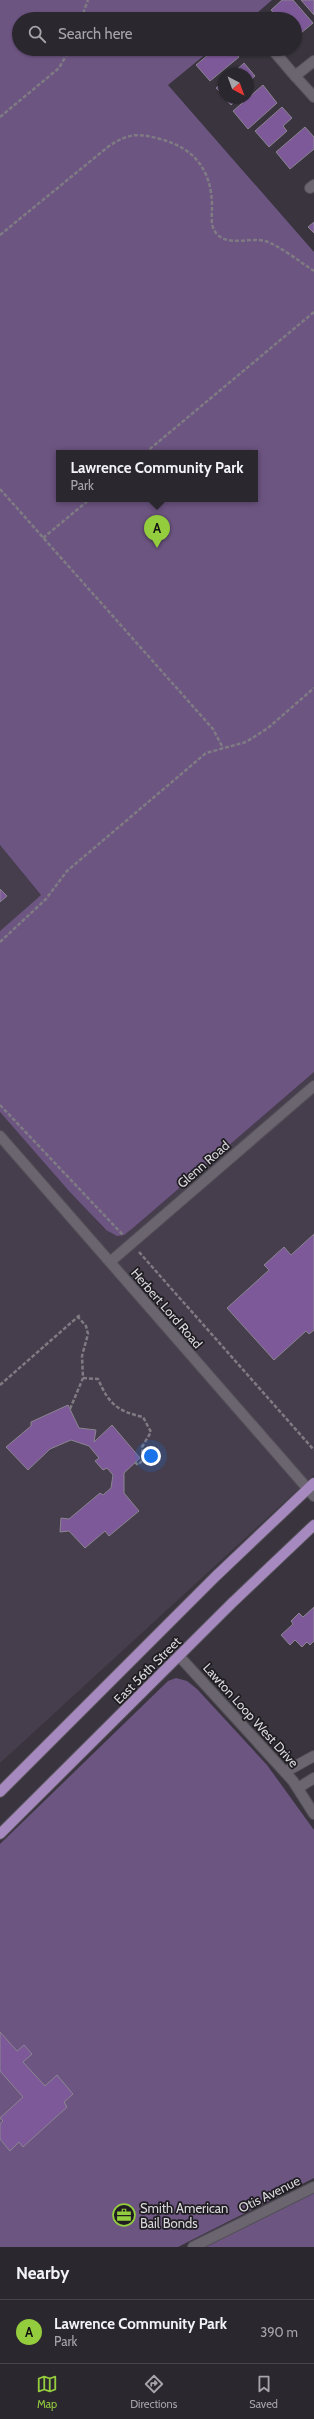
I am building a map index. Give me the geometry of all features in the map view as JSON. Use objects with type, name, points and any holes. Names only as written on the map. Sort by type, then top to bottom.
[{"type":"main road","name":"East 56th Street","points":[[0,1792],[215,1577],[312,1490]]},
{"type":"main road","name":"East 56th Street","points":[[0,1834],[314,1525]]},
{"type":"street","points":[[278,56],[314,97]]},
{"type":"street","points":[[295,76],[314,61]]},
{"type":"street","name":"Glenn Road","points":[[110,1262],[314,1086]]},
{"type":"street","name":"Herbert Lord Road","points":[[0,1136],[312,1490]]},
{"type":"street","name":"Lawton Loop West Drive","points":[[180,1656],[285,1772],[298,1788],[314,1814]]},
{"type":"street","points":[[285,1772],[314,1756]]},
{"type":"street","points":[[298,1788],[314,1778]]},
{"type":"street","name":"Otis Avenue","points":[[193,2247],[314,2186]]},
{"type":"path","points":[[84,12],[88,0]]},
{"type":"path","points":[[0,118],[59,68],[66,56]]},
{"type":"path","points":[[0,235],[109,146],[126,135],[145,135],[176,143],[204,167],[211,188],[212,221],[215,233],[224,239],[266,240],[314,271]]},
{"type":"path","points":[[149,450],[314,312]]},
{"type":"path","points":[[0,489],[213,729],[223,748]]},
{"type":"path","points":[[43,538],[86,502]]},
{"type":"path","points":[[0,942],[46,899],[67,871],[206,753],[246,742],[268,728],[314,688]]},
{"type":"path","points":[[0,1105],[131,1244],[314,1450]]},
{"type":"path","points":[[0,1385],[81,1314]]},
{"type":"path","points":[[70,1409],[83,1378],[82,1356],[88,1329],[78,1317]]},
{"type":"path","points":[[83,1378],[98,1379],[106,1395],[117,1409],[143,1417],[151,1432],[142,1447],[143,1460],[138,1465],[135,1462]]},
{"type":"shaded area","points":[[0,0],[272,0],[258,12],[12,12],[12,56],[203,56],[168,85],[314,252],[314,1072],[124,1235],[117,1236],[106,1230],[69,1191],[0,1112],[0,931],[41,895],[0,845]]},
{"type":"shaded area","points":[[0,845],[41,895],[0,931]]},
{"type":"shaded area","points":[[314,1072],[314,1475],[0,1763],[0,1112],[105,1230],[133,1228]]},
{"type":"shaded area","points":[[176,1678],[187,1681],[197,1689],[267,1765],[314,1830],[314,2178],[178,2247],[0,2247],[0,1844],[168,1681]]},
{"type":"shaded area","points":[[314,2187],[314,2247],[193,2247]]},
{"type":"building","points":[[282,0],[293,0],[313,23],[302,32],[302,12],[273,12],[271,10]]},
{"type":"building","points":[[301,0],[314,0],[314,15]]},
{"type":"building","points":[[207,56],[239,57],[226,68],[218,68],[218,74],[210,81],[196,65]]},
{"type":"building","points":[[244,63],[248,68],[239,68]]},
{"type":"building","points":[[263,85],[277,103],[248,129],[233,111],[241,104],[254,104],[254,93]]},
{"type":"building","points":[[282,107],[292,118],[283,126],[287,131],[269,147],[255,131]]},
{"type":"building","points":[[305,127],[314,137],[314,149],[290,169],[276,152]]},
{"type":"building","points":[[314,222],[314,233],[308,227]]},
{"type":"building","points":[[0,889],[7,896],[0,902]]},
{"type":"building","points":[[314,1234],[314,1330],[309,1334],[306,1331],[274,1360],[227,1308],[269,1270],[264,1265],[284,1247],[291,1255]]},
{"type":"building","points":[[68,1405],[79,1428],[96,1430],[94,1442],[112,1425],[140,1458],[124,1473],[124,1493],[139,1511],[109,1536],[105,1531],[85,1548],[69,1531],[60,1532],[61,1518],[69,1519],[100,1493],[103,1495],[111,1488],[113,1475],[107,1468],[103,1470],[95,1461],[99,1458],[89,1446],[71,1440],[50,1449],[28,1470],[6,1447],[31,1426],[31,1422]]},
{"type":"building","points":[[314,1607],[314,1641],[310,1645],[307,1642],[302,1647],[295,1640],[290,1645],[281,1635],[293,1624],[291,1621],[299,1613],[303,1617]]},
{"type":"building","points":[[0,2032],[17,2051],[24,2045],[32,2054],[23,2062],[45,2086],[57,2075],[73,2094],[64,2102],[67,2107],[23,2147],[19,2142],[10,2151],[0,2139],[0,2124],[3,2121],[0,2118],[23,2097],[0,2071]]},
{"type":"place","name":"Lawrence Community Park","points":[[157,548]]},
{"type":"place","name":"Smith American Bail Bonds","points":[[124,2215]]}]
